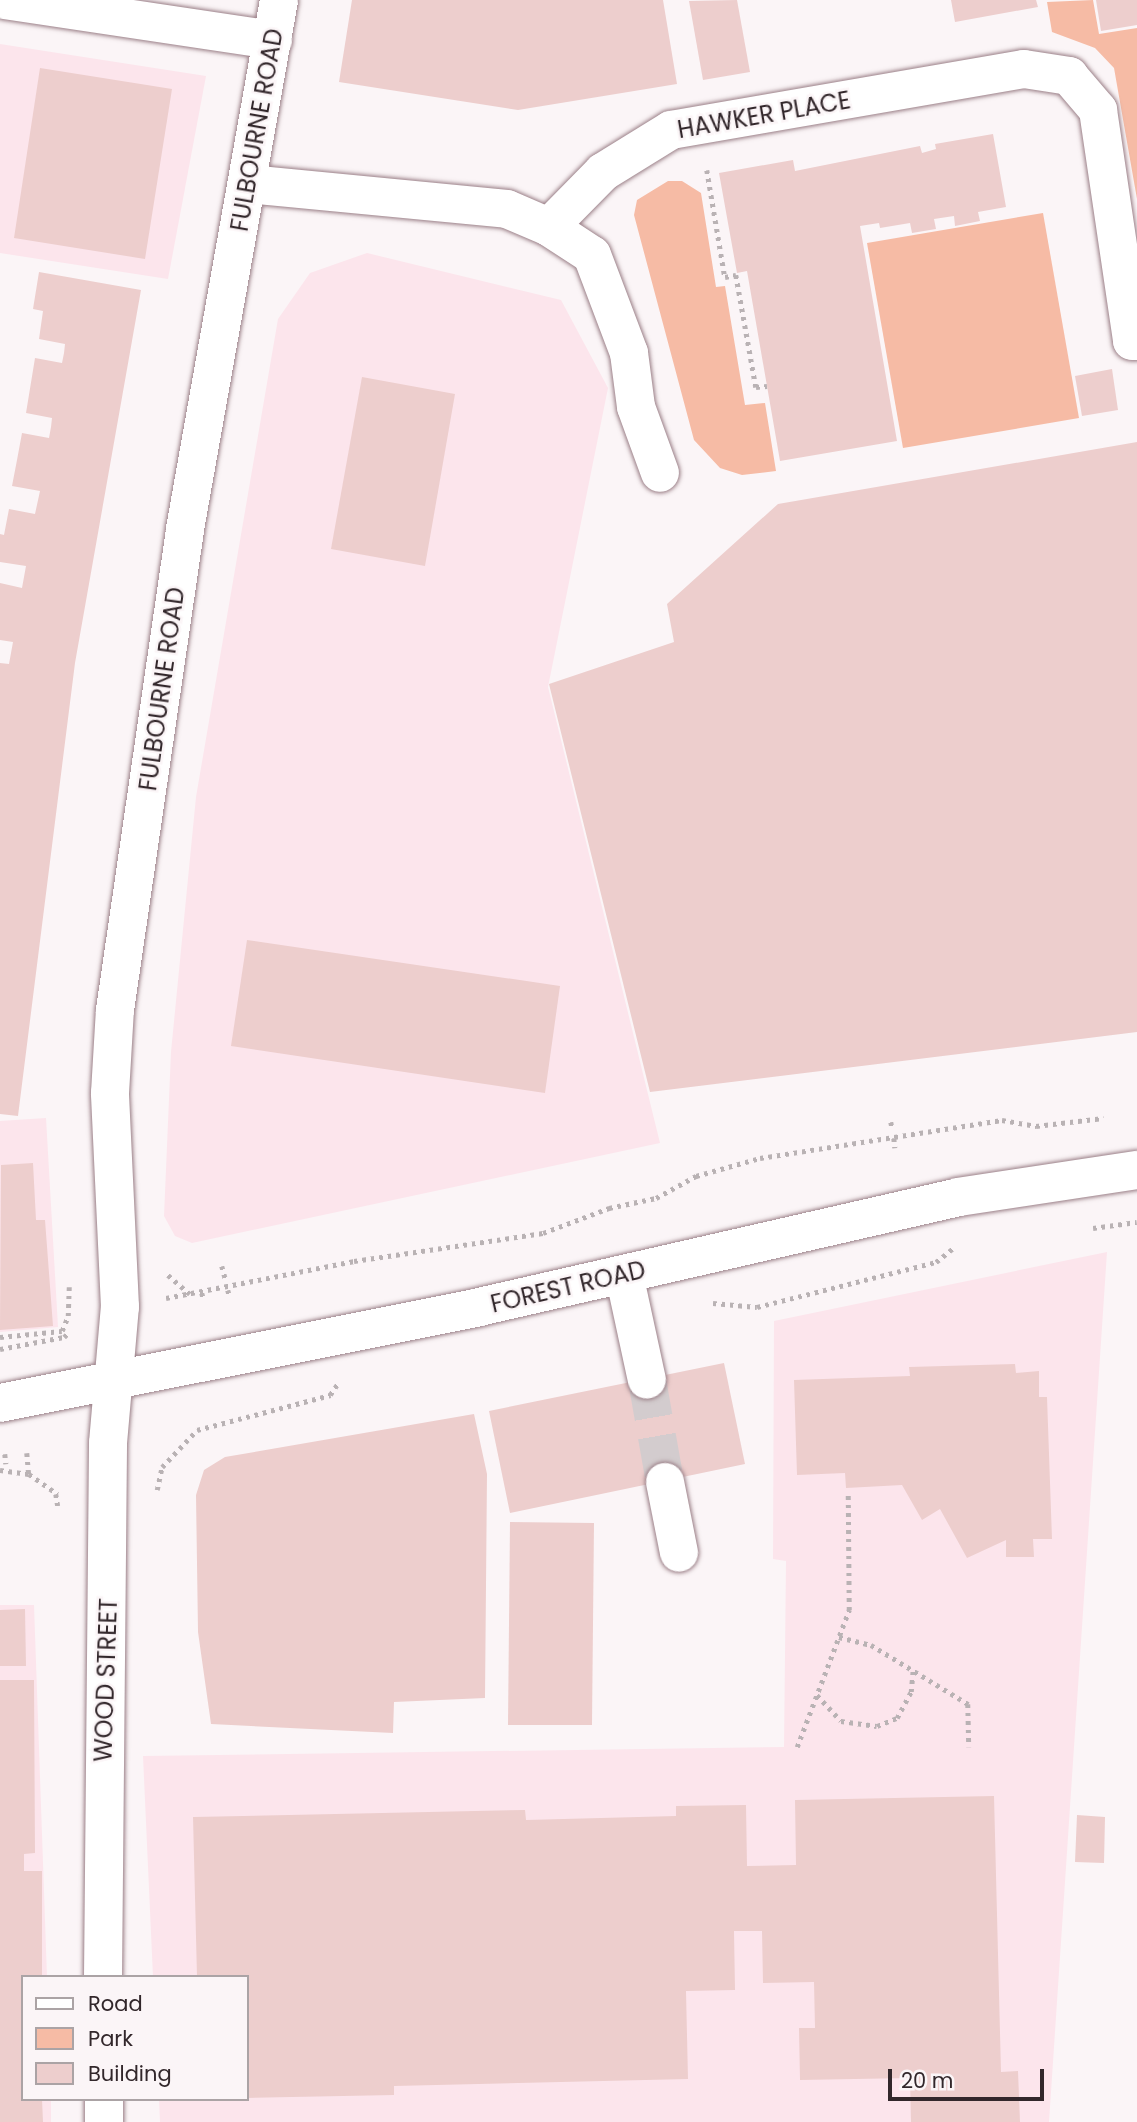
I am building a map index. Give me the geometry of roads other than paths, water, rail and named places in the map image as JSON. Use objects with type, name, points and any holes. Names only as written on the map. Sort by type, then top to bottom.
[{"type":"main road","points":[[5,0],[273,40]]},
{"type":"main road","name":"FULBOURNE ROAD","points":[[112,1383],[120,1307],[110,1093],[115,1010],[185,529],[279,0]]},
{"type":"main road","name":"HAWKER PLACE","points":[[549,227],[603,172],[671,130],[1024,69],[1069,76],[1098,110],[1132,341],[1137,341]]},
{"type":"main road","points":[[248,184],[507,209],[549,227],[592,255],[629,353],[636,407],[660,473]]},
{"type":"main road","name":"FOREST ROAD","points":[[0,1404],[112,1383],[196,1361],[479,1307],[958,1197],[1137,1170]]},
{"type":"main road","points":[[624,1274],[647,1380]]},
{"type":"main road","name":"WOOD STREET","points":[[103,1975],[103,1743],[112,1383]]},
{"type":"main road","points":[[666,1482],[679,1553]]},
{"type":"main road","points":[[104,2101],[104,2122]]},
{"type":"tunnel","points":[[647,1380],[665,1482]]}]
